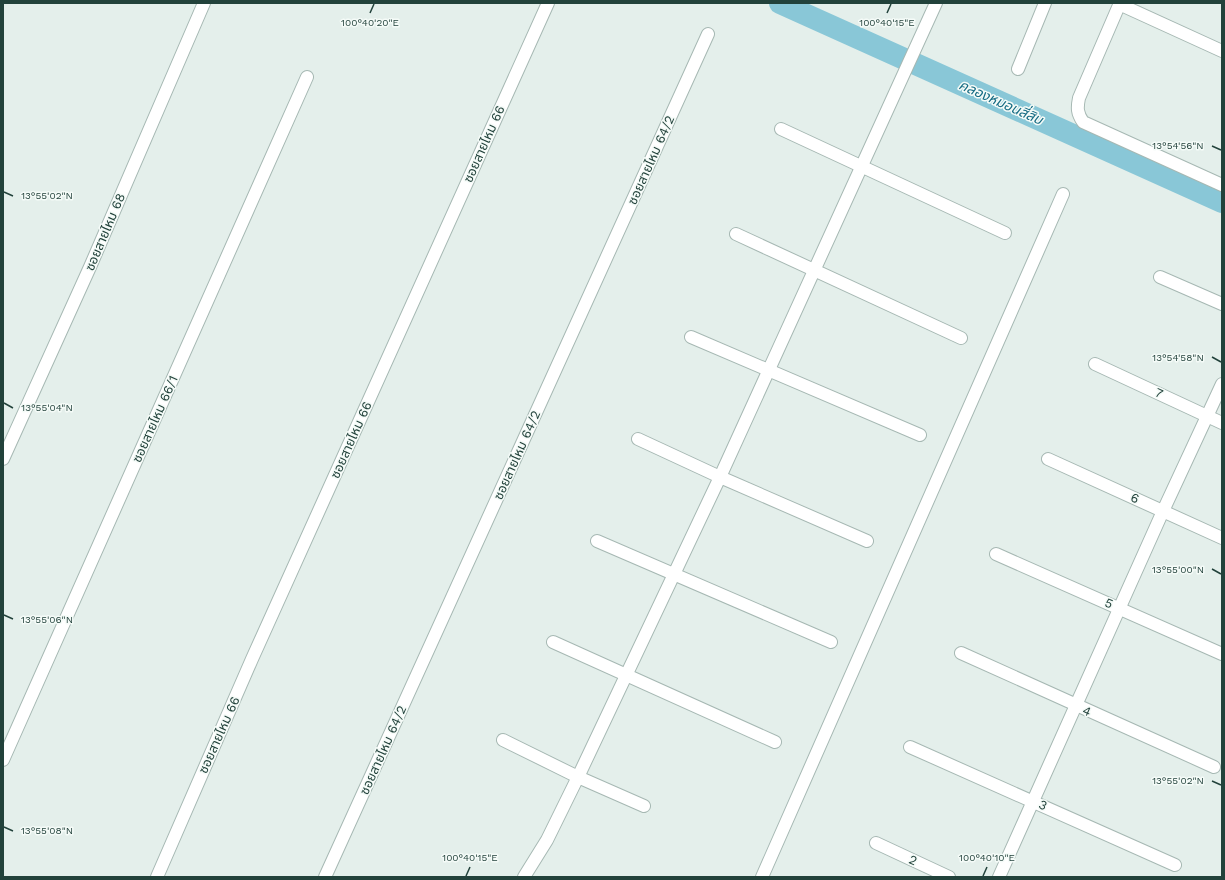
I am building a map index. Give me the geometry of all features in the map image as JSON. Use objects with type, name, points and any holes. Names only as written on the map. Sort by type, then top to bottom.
[{"type":"street","name":"ซอยสายไหม 68","points":[[3,459],[90,267],[204,3]]},
{"type":"street","name":"ซอยสายไหม 66","points":[[157,877],[252,659],[548,3]]},
{"type":"street","points":[[529,876],[578,778],[720,477],[861,167],[918,46],[936,3]]},
{"type":"street","points":[[1018,70],[1045,3]]},
{"type":"street","points":[[1222,51],[1119,3],[1079,98],[1077,108],[1078,115],[1083,122],[1222,184]]},
{"type":"street","name":"ซอยสายไหม 64/2","points":[[325,877],[708,34]]},
{"type":"street","name":"ซอยสายไหม 66/1","points":[[3,760],[307,77]]},
{"type":"street","points":[[781,129],[1005,233]]},
{"type":"street","points":[[762,877],[1063,194]]},
{"type":"street","points":[[736,234],[961,338]]},
{"type":"street","points":[[1160,277],[1222,304]]},
{"type":"street","points":[[691,337],[920,435]]},
{"type":"street","name":"7","points":[[1095,364],[1222,423]]},
{"type":"street","points":[[999,877],[1119,607],[1222,384]]},
{"type":"street","points":[[638,438],[720,477],[867,541]]},
{"type":"street","name":"6","points":[[1048,459],[1222,538]]},
{"type":"street","points":[[596,541],[831,642]]},
{"type":"street","name":"5","points":[[996,554],[1119,607],[1222,654]]},
{"type":"street","points":[[553,642],[775,742]]},
{"type":"street","name":"4","points":[[960,653],[1214,767]]},
{"type":"street","points":[[502,740],[578,778],[644,806]]},
{"type":"street","name":"3","points":[[910,747],[1175,865]]},
{"type":"street","name":"2","points":[[876,843],[949,877]]},
{"type":"waterway","name":"คลองหมอนสี่สิบ","points":[[780,3],[1222,202]]}]
